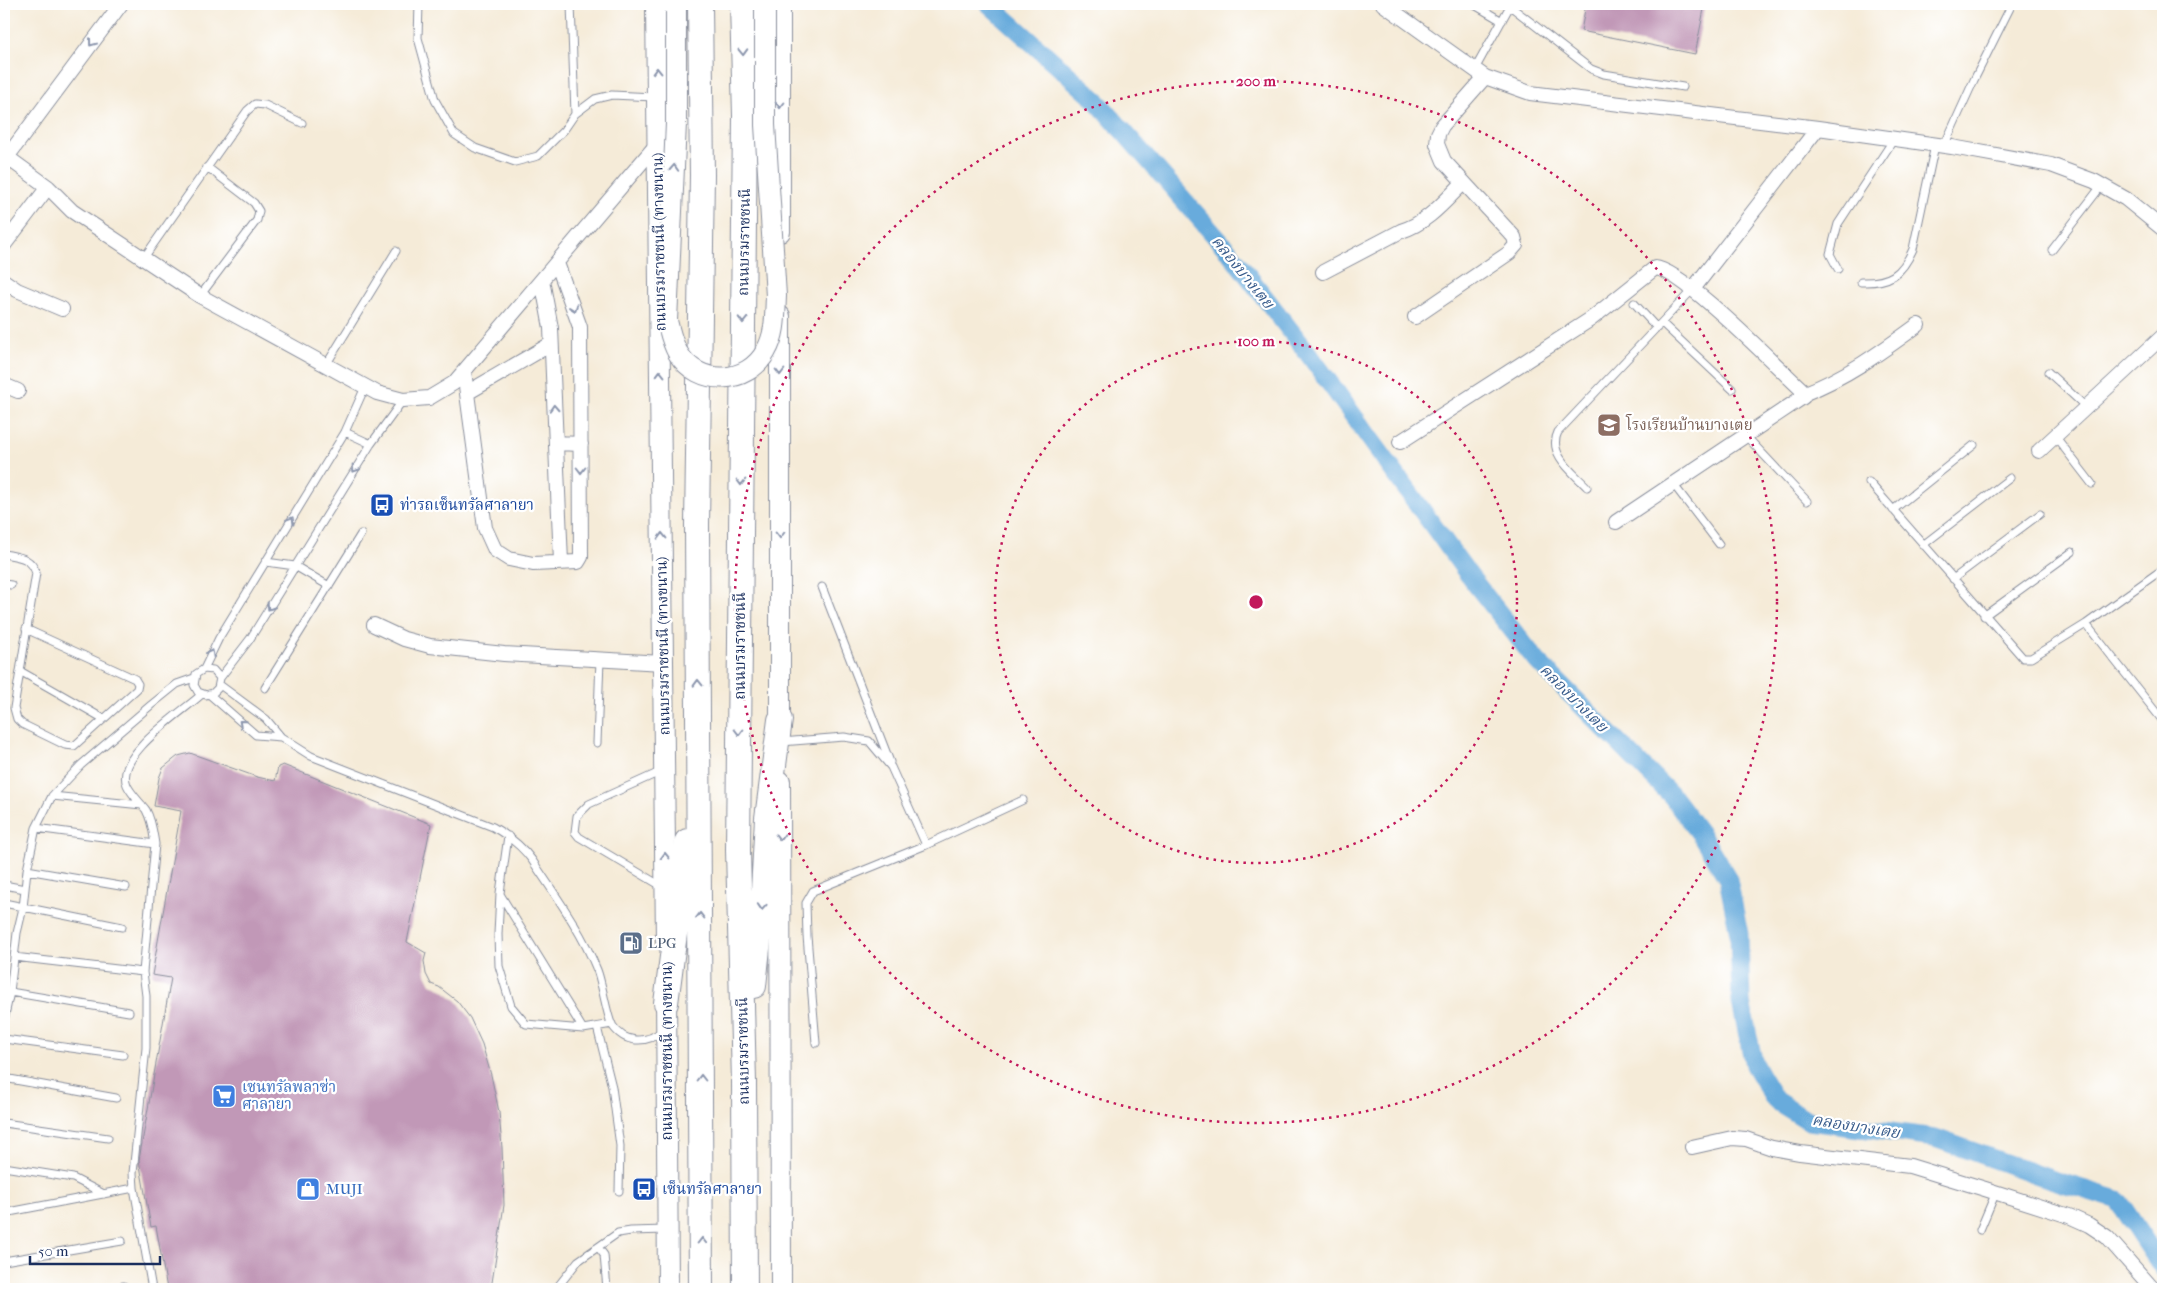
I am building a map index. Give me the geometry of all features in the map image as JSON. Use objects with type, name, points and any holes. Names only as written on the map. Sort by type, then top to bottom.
[{"type":"highway","points":[[700,4],[702,175],[696,525],[702,1289]]},
{"type":"highway","name":"ถนนบรมราชชนนี","points":[[742,4],[745,116],[738,850],[744,1082],[745,1289]]},
{"type":"highway","points":[[744,1082],[762,910],[767,818],[780,731]]},
{"type":"highway","points":[[666,1003],[699,758]]},
{"type":"main road","name":"ถนนบรมราชชนนี (ทางขนาน)","points":[[656,4],[668,1289]]},
{"type":"main road","points":[[676,4],[676,123],[667,321],[678,355],[692,368],[702,374],[712,378],[724,378],[748,371],[757,364],[766,352],[776,322],[765,125],[765,4]]},
{"type":"main road","points":[[780,4],[780,1289]]},
{"type":"street","points":[[121,4],[5,156],[48,187],[72,211],[142,260],[200,296],[377,393],[402,400],[430,398],[454,383],[658,144]]},
{"type":"street","points":[[1383,4],[1480,73],[1501,84],[1530,93],[1818,128],[2051,165],[2076,173],[2102,185],[2126,199],[2163,229]]},
{"type":"street","points":[[1415,317],[1509,253],[1516,245],[1514,237],[1444,161],[1438,144],[1438,134],[1442,126],[1480,73]]},
{"type":"street","points":[[1693,288],[1818,128]]},
{"type":"street","points":[[1323,272],[1424,221],[1463,183]]},
{"type":"street","points":[[4,246],[48,187]]},
{"type":"street","points":[[464,371],[485,528],[495,550],[509,559],[520,562],[578,562],[581,557],[580,328],[557,263]]},
{"type":"street","points":[[1400,442],[1591,319],[1655,268],[1664,269],[1693,288],[1801,389],[1803,394]]},
{"type":"street","points":[[542,280],[551,328],[561,562]]},
{"type":"street","points":[[4,281],[17,290],[62,309]]},
{"type":"street","points":[[1616,522],[1803,397],[1803,394],[1833,382],[1878,354],[1918,324]]},
{"type":"street","points":[[2039,451],[2163,336]]},
{"type":"street","points":[[467,393],[551,344]]},
{"type":"street","points":[[4,385],[18,391]]},
{"type":"street","points":[[556,443],[581,444]]},
{"type":"street","points":[[374,625],[404,639],[430,646],[504,654],[663,663]]},
{"type":"street","points":[[1692,1147],[1732,1138],[1746,1139],[1772,1148],[1800,1153],[1910,1166],[2069,1216],[2089,1225],[2106,1238],[2159,1287]]},
{"type":"lane","points":[[419,4],[418,38],[435,100],[454,134],[475,148],[515,162],[538,156],[564,130],[575,114],[595,99],[612,95],[657,97]]},
{"type":"lane","points":[[571,4],[575,114]]},
{"type":"lane","points":[[1474,4],[1502,21]]},
{"type":"lane","points":[[1861,282],[1886,280],[1897,274],[1907,263],[1939,146],[2012,4]]},
{"type":"lane","points":[[1480,73],[1502,21],[1511,5],[1591,69],[1604,74],[1683,87]]},
{"type":"lane","points":[[142,260],[247,111],[255,104],[265,105],[302,123]]},
{"type":"lane","points":[[1838,269],[1830,254],[1838,224],[1894,139]]},
{"type":"lane","points":[[200,296],[257,220],[259,211],[254,203],[207,167]]},
{"type":"lane","points":[[2052,250],[2102,185]]},
{"type":"lane","points":[[326,365],[396,251]]},
{"type":"lane","points":[[1587,487],[1559,458],[1554,446],[1554,438],[1693,288]]},
{"type":"lane","points":[[1634,303],[1732,389]]},
{"type":"lane","points":[[2048,372],[2086,407]]},
{"type":"lane","points":[[4,1020],[10,992],[17,933],[23,908],[27,870],[36,828],[52,796],[81,766],[151,705],[177,684],[194,678],[204,669],[213,648],[346,432],[366,387]]},
{"type":"lane","points":[[152,1289],[134,1188],[134,1163],[146,1048],[146,996],[143,972],[155,844],[152,825],[142,805],[127,785],[126,775],[134,754],[153,735],[206,694],[216,691],[220,681],[242,651],[371,444],[402,400]]},
{"type":"lane","points":[[346,432],[371,444]]},
{"type":"lane","points":[[1746,436],[1807,501]]},
{"type":"lane","points":[[2055,436],[2092,484]]},
{"type":"lane","points":[[1893,510],[1974,445]]},
{"type":"lane","points":[[1923,545],[2010,478]]},
{"type":"lane","points":[[1869,482],[2018,655],[2027,659],[2086,624],[2163,569]]},
{"type":"lane","points":[[1674,485],[1719,544]]},
{"type":"lane","points":[[1953,579],[2040,514]]},
{"type":"lane","points":[[265,688],[361,534]]},
{"type":"lane","points":[[1984,616],[2072,552]]},
{"type":"lane","points":[[4,554],[27,558],[33,564],[36,573],[26,629],[14,708],[17,719],[22,724],[65,746],[74,746],[137,689],[138,684],[135,679],[26,629]]},
{"type":"lane","points":[[266,562],[295,566],[328,586]]},
{"type":"lane","points":[[822,588],[894,772],[926,845]]},
{"type":"lane","points":[[2086,624],[2163,721]]},
{"type":"lane","points":[[597,743],[600,660]]},
{"type":"lane","points":[[204,669],[213,670],[220,681],[266,719],[281,738]]},
{"type":"lane","points":[[20,670],[104,719]]},
{"type":"lane","points":[[194,678],[196,689],[206,694],[256,735],[281,738],[325,762],[493,827],[508,836],[521,846],[532,860],[588,949],[600,979],[612,1024],[622,1035],[634,1040],[644,1041],[655,1037],[667,1027]]},
{"type":"lane","points":[[780,731],[869,741],[894,772]]},
{"type":"lane","points":[[664,771],[589,804],[577,816],[575,832],[579,837],[665,888]]},
{"type":"lane","points":[[52,796],[142,805]]},
{"type":"lane","points":[[816,1043],[806,936],[806,903],[813,891],[926,845],[1023,800]]},
{"type":"lane","points":[[36,828],[155,844]]},
{"type":"lane","points":[[508,836],[500,894],[498,934],[499,966],[511,1006],[526,1024],[583,1029],[612,1024]]},
{"type":"lane","points":[[27,870],[126,887]]},
{"type":"lane","points":[[4,885],[25,889]]},
{"type":"lane","points":[[500,894],[583,1029]]},
{"type":"lane","points":[[4,903],[122,926]]},
{"type":"lane","points":[[14,956],[143,972]]},
{"type":"lane","points":[[10,992],[129,1012]]},
{"type":"lane","points":[[597,1027],[612,1087],[620,1146],[619,1191]]},
{"type":"lane","points":[[4,1039],[123,1055]]},
{"type":"lane","points":[[4,1078],[116,1098]]},
{"type":"lane","points":[[4,1124],[108,1138]]},
{"type":"lane","points":[[4,1166],[73,1178],[104,1194]]},
{"type":"lane","points":[[4,1213],[134,1188]]},
{"type":"lane","points":[[1980,1230],[1996,1192]]},
{"type":"lane","points":[[556,1289],[578,1260],[618,1233],[631,1230],[668,1230]]},
{"type":"lane","points":[[4,1261],[122,1242]]},
{"type":"lane","points":[[598,1247],[604,1255],[607,1289]]},
{"type":"lane","points":[[103,1289],[124,1286]]},
{"type":"building","points":[[1586,4],[1705,4],[1695,54],[1581,31]]},
{"type":"building","points":[[190,753],[257,777],[275,781],[278,767],[283,765],[431,824],[407,942],[426,953],[424,961],[426,974],[431,984],[439,987],[457,1001],[470,1018],[482,1044],[491,1075],[499,1112],[504,1205],[491,1289],[167,1289],[156,1226],[151,1227],[139,1160],[171,978],[152,975],[181,811],[154,806],[159,778],[163,768],[178,756]]},
{"type":"waterway","name":"คลองบางเตย","points":[[989,4],[1095,99],[1231,254],[1310,356],[1471,578],[1537,661],[1672,796],[1702,836],[1728,879],[1739,934],[1741,1002],[1754,1065],[1775,1100],[1809,1121],[1935,1138],[2047,1178],[2118,1200],[2163,1268]]},
{"type":"place","name":"โรงเรียนบ้านบางเตย","points":[[1609,425]]},
{"type":"place","name":"ท่ารถเซ็นทรัลศาลายา","points":[[382,505]]},
{"type":"place","name":"LPG","points":[[631,943]]},
{"type":"place","name":"เซนทรัลพลาซ่า ศาลายา","points":[[224,1096]]},
{"type":"place","name":"MUJI","points":[[308,1189]]},
{"type":"place","name":"เซ็นทรัลศาลายา","points":[[644,1189]]}]
